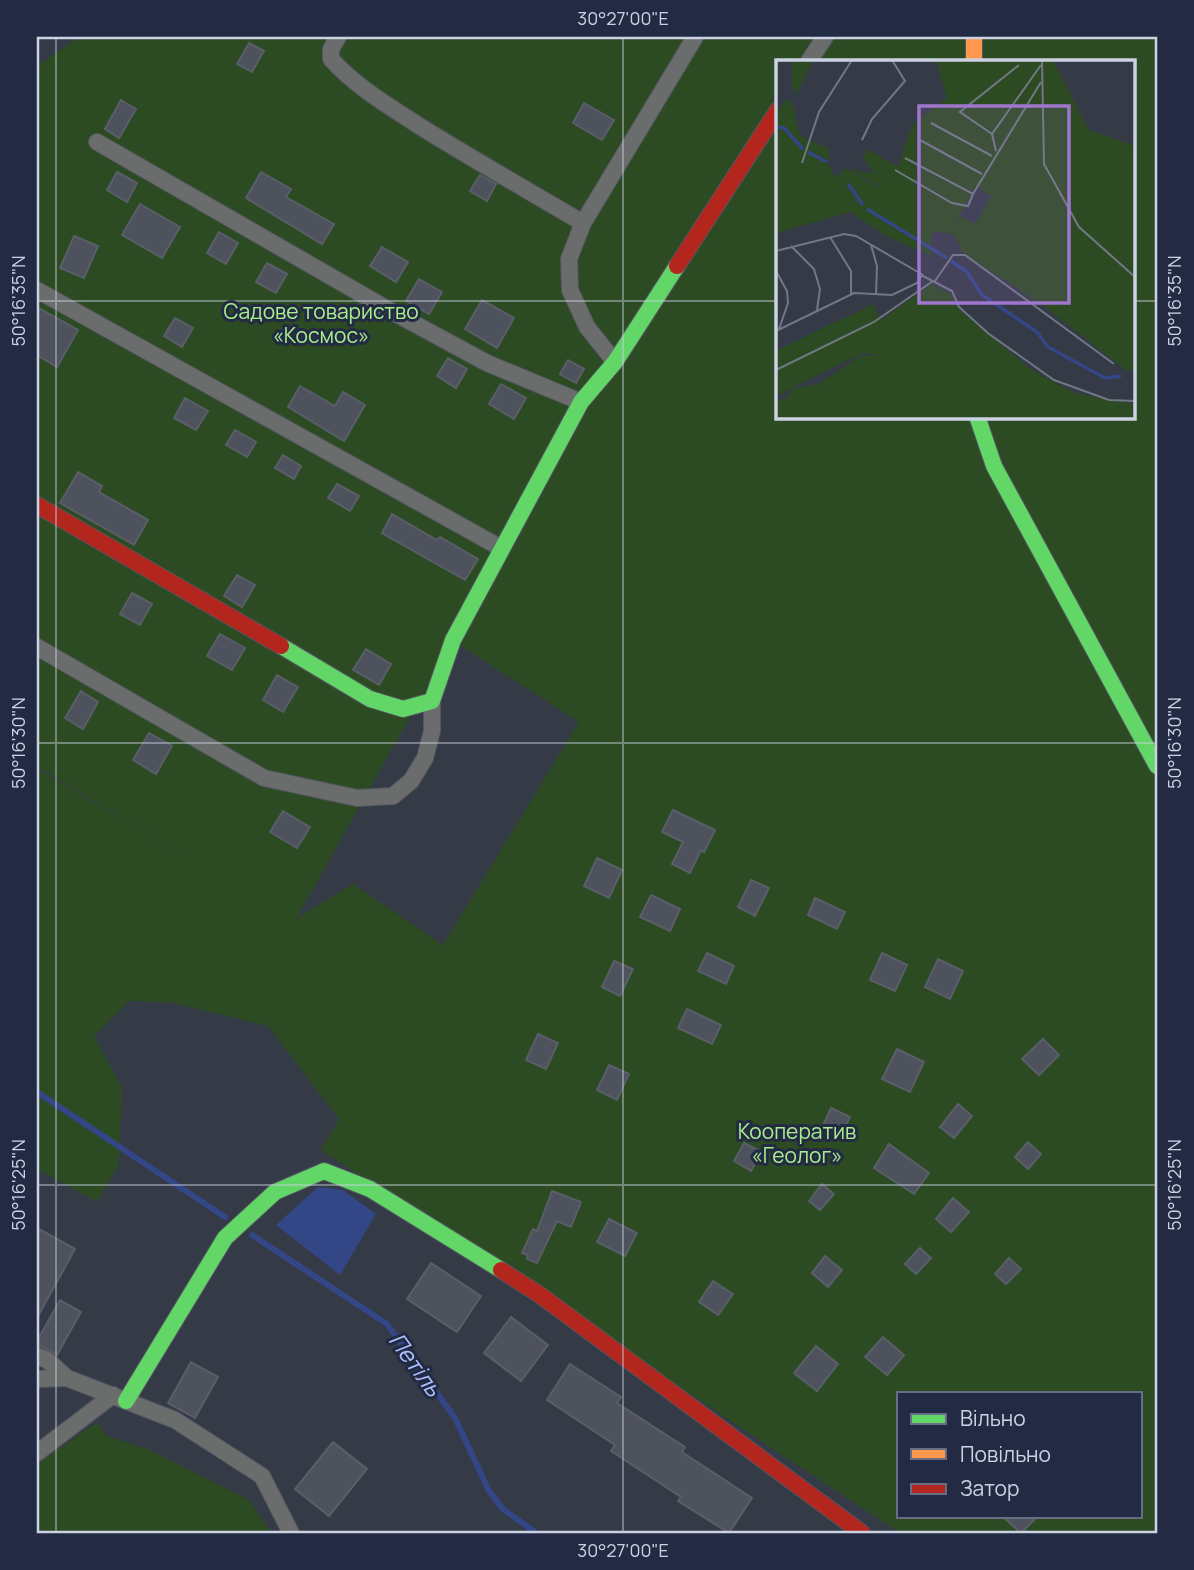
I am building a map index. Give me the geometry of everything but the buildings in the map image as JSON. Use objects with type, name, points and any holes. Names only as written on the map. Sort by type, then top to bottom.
[{"type":"street","points":[[338,37],[331,49],[331,59],[341,71],[377,99],[583,223]]},
{"type":"street","points":[[615,362],[586,327],[570,290],[569,259],[583,223],[695,37]]},
{"type":"street","points":[[810,60],[825,37]]},
{"type":"street","points":[[974,37],[974,60]]},
{"type":"street","points":[[37,647],[264,778],[357,798],[393,796],[411,782],[425,758],[432,731],[432,701],[453,640],[581,402],[615,362],[776,113]]},
{"type":"street","points":[[97,142],[462,350],[581,402]]},
{"type":"street","points":[[37,289],[501,548]]},
{"type":"street","points":[[978,418],[1000,477],[1157,766]]},
{"type":"street","points":[[37,505],[203,598],[370,699],[403,709],[432,701]]},
{"type":"street","points":[[37,1453],[119,1398],[225,1238],[275,1192],[324,1171],[370,1189],[540,1295],[862,1533]]},
{"type":"street","points":[[37,1356],[47,1360],[67,1378],[175,1420],[262,1476],[291,1533]]},
{"type":"street","points":[[37,1379],[67,1378]]},
{"type":"green space","points":[[79,37],[1157,37],[1157,1533],[900,1533],[321,1150],[339,1119],[268,1026],[173,1003],[129,1001],[94,1036],[122,1088],[119,1164],[97,1202],[37,1169],[37,769],[186,856],[37,767],[37,66]],"holes":[[[453,641],[579,722],[443,945],[353,884],[296,919]]]},
{"type":"green space","points":[[97,1422],[106,1436],[148,1449],[249,1500],[272,1533],[37,1533],[37,1464]]},
{"type":"water","points":[[318,1187],[343,1190],[376,1214],[340,1275],[276,1225]]},
{"type":"waterway","name":"Петіль","points":[[37,1092],[225,1217]]},
{"type":"waterway","name":"Петіль","points":[[252,1235],[387,1324],[455,1418],[489,1491],[503,1509],[536,1533]]},
{"type":"traffic: fast","points":[[281,646],[370,699],[403,709],[432,701],[453,640],[581,402],[615,362],[677,266]]},
{"type":"traffic: fast","points":[[978,418],[994,466],[1157,766]]},
{"type":"traffic: fast","points":[[126,1401],[225,1238],[275,1192],[324,1171],[370,1189],[501,1270]]},
{"type":"traffic: slow","points":[[974,37],[974,60]]},
{"type":"traffic: jam","points":[[677,266],[776,113]]},
{"type":"traffic: jam","points":[[37,505],[281,646]]},
{"type":"traffic: jam","points":[[501,1270],[540,1295],[862,1533]]},
{"type":"park label","name":"Садове товариство «Космос»","points":[[321,323]]},
{"type":"park label","name":"Кооператив «Геолог»","points":[[797,1143]]}]
